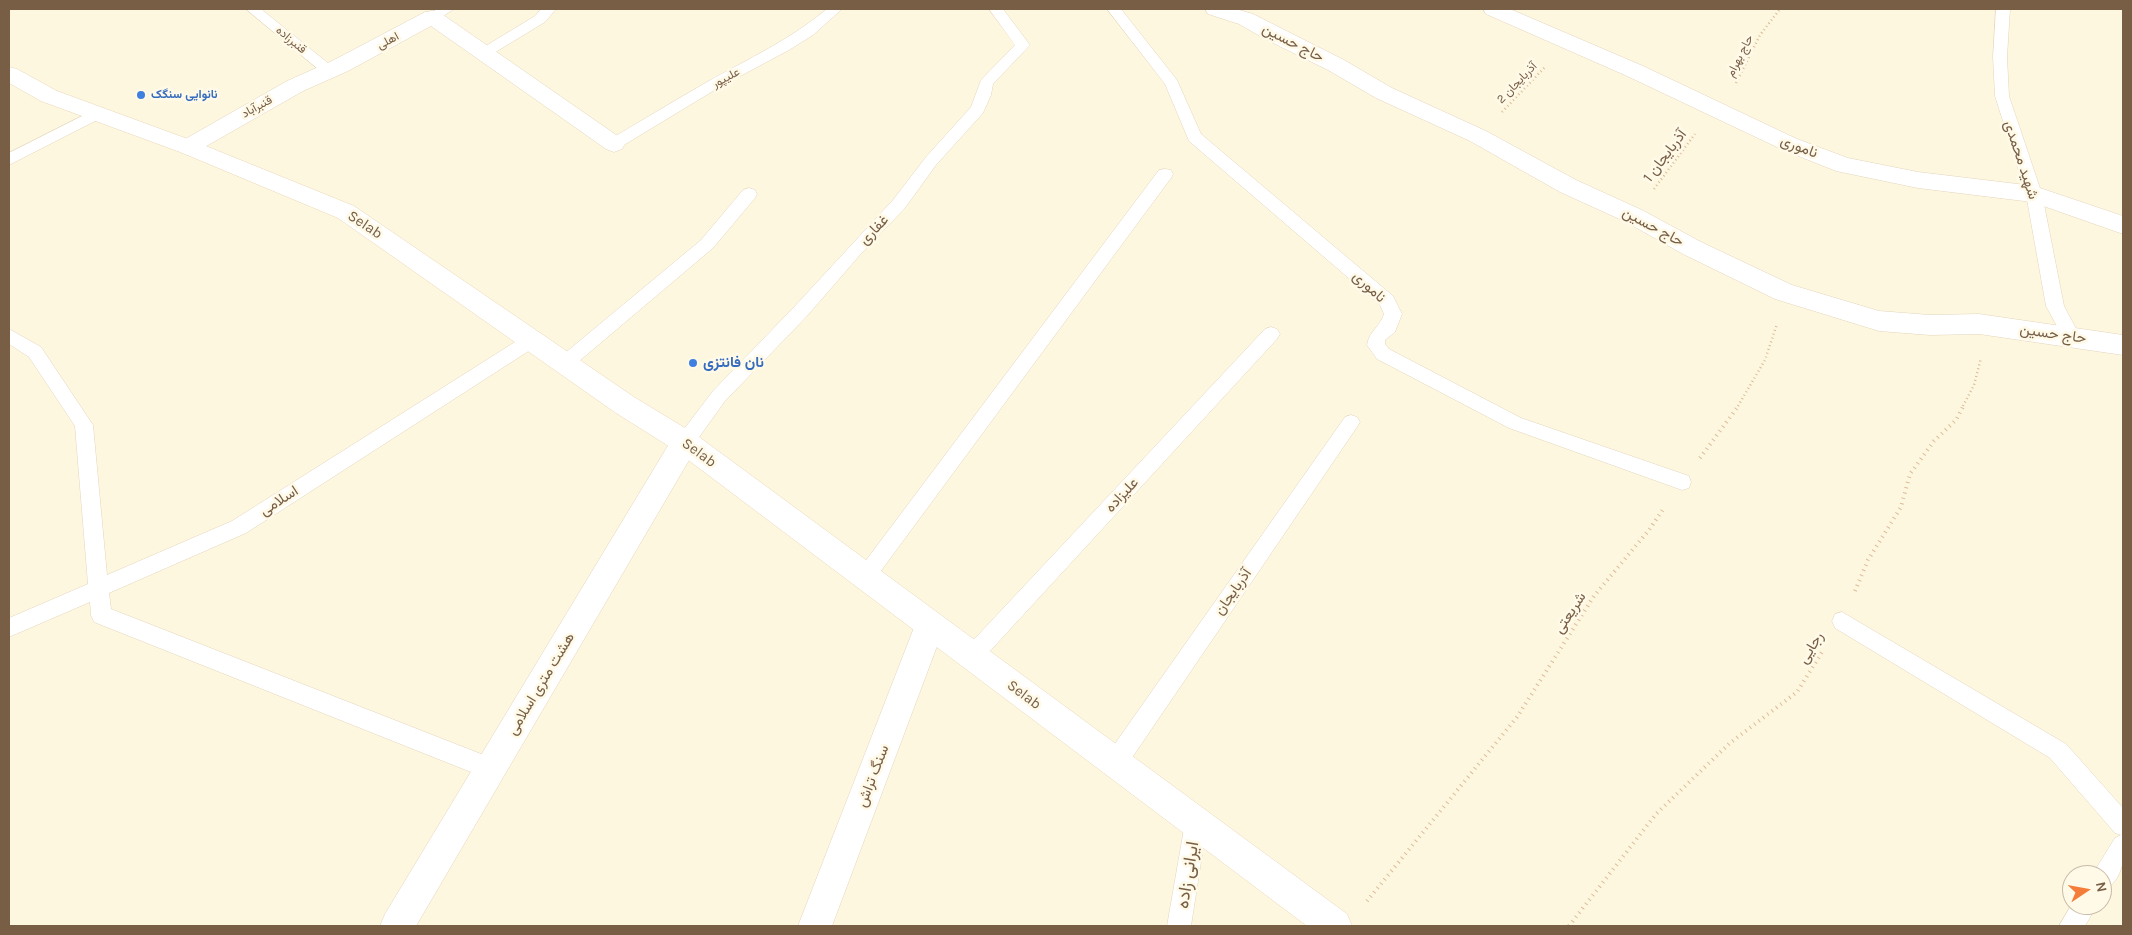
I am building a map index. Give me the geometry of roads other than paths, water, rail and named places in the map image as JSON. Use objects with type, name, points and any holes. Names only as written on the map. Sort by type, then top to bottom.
[{"type":"street","name":"حاج حسین","points":[[1215,9],[1246,19],[1274,35],[1336,65],[1384,93],[1478,136],[1568,186],[1634,216],[1692,248],[1784,292],[1879,321],[1930,325],[1979,324],[2123,345]]},
{"type":"street","name":"ناموری","points":[[1493,9],[1635,72],[1789,144],[1844,165],[1918,180],[2034,194],[2123,226]]},
{"type":"street","name":"اهلی","points":[[329,71],[439,13]]},
{"type":"street","points":[[439,13],[484,53],[614,144]]},
{"type":"street","name":"قنبرآباد","points":[[188,147],[295,86],[329,71]]},
{"type":"street","name":"Selab","points":[[9,74],[49,96],[188,147],[346,212],[565,363],[685,442],[1335,926]]},
{"type":"street","name":"هشت متری اسلامی","points":[[397,926],[685,442]]},
{"type":"street","name":"سنگ تراش","points":[[816,926],[930,625]]},
{"type":"lane","name":"قنبرزاده","points":[[253,9],[329,71]]},
{"type":"lane","points":[[484,53],[540,19],[549,9]]},
{"type":"lane","name":"علیپور","points":[[614,144],[713,85],[784,48],[808,32],[835,9]]},
{"type":"lane","name":"غفاری","points":[[685,442],[719,396],[801,311],[853,252],[899,204],[931,161],[978,109],[984,95],[986,83],[1023,45],[996,9]]},
{"type":"lane","name":"ناموری","points":[[1114,9],[1172,83],[1194,137],[1387,301],[1393,314],[1389,327],[1377,337],[1376,345],[1383,354],[1515,423],[1682,482]]},
{"type":"lane","name":"شهید محمدی","points":[[2003,9],[2000,57],[2002,96],[2034,194],[2055,306],[2071,336]]},
{"type":"lane","points":[[9,160],[96,114]]},
{"type":"lane","points":[[865,577],[1165,174]]},
{"type":"lane","points":[[565,363],[707,244],[749,194]]},
{"type":"lane","name":"علیزاده","points":[[972,656],[1271,334]]},
{"type":"lane","points":[[9,336],[34,352],[84,425],[101,615],[491,769]]},
{"type":"lane","name":"اسلامی","points":[[9,628],[239,527],[532,340]]},
{"type":"lane","name":"آذربایجان","points":[[1115,762],[1351,422]]},
{"type":"lane","points":[[1842,620],[2058,751],[2123,825]]},
{"type":"lane","name":"ایرانی زاده","points":[[1180,926],[1196,823]]},
{"type":"lane","points":[[2111,865],[2123,846]]},
{"type":"lane","points":[[2071,926],[2078,915]]},
{"type":"place","name":"نانوایی سنگک","points":[[141,95]]},
{"type":"place","name":"نان فانتزی","points":[[693,363]]}]
